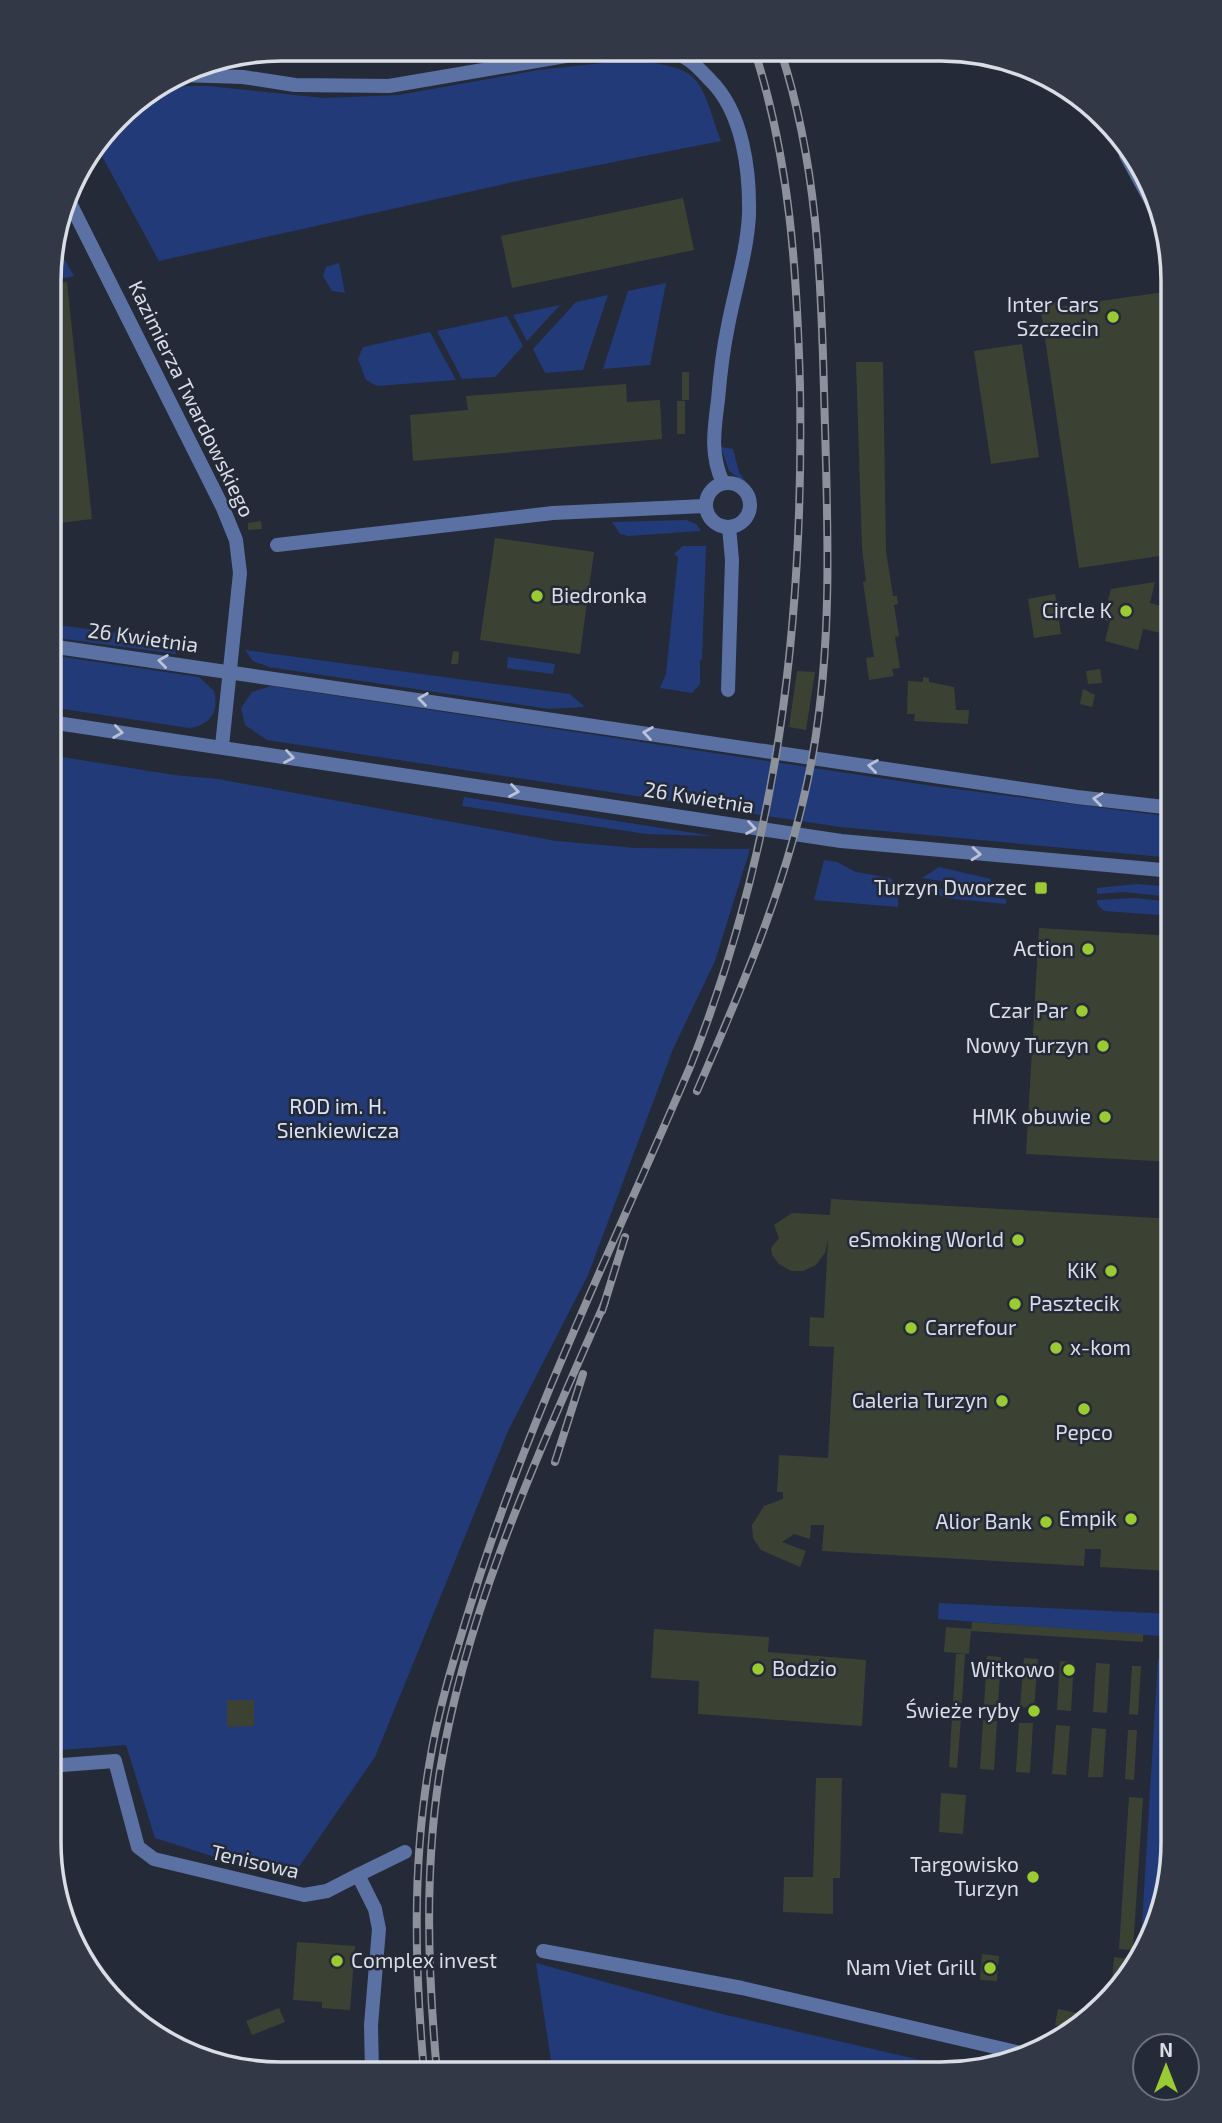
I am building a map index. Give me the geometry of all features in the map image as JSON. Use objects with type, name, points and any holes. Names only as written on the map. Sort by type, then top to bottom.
[{"type":"street","points":[[203,76],[295,85],[389,86],[536,61]]},
{"type":"street","points":[[690,61],[716,85],[730,108],[743,151],[747,184],[747,236],[727,326],[713,440],[714,460],[723,483]]},
{"type":"street","name":"Kazimierza Twardowskiego","points":[[73,209],[233,531],[240,573],[230,671]]},
{"type":"street","points":[[723,483],[742,488],[750,505],[746,518],[729,527],[712,522],[705,506],[710,491],[723,483]]},
{"type":"street","points":[[277,545],[553,513],[705,506]]},
{"type":"street","points":[[728,690],[732,560],[729,527]]},
{"type":"street","name":"26 Kwietnia","points":[[61,648],[1077,797],[1161,807]]},
{"type":"street","points":[[222,746],[230,671]]},
{"type":"street","name":"26 Kwietnia","points":[[61,724],[841,841],[1161,870]]},
{"type":"street","name":"Tenisowa","points":[[61,1765],[115,1761],[138,1847],[154,1859],[304,1895],[327,1891],[358,1875]]},
{"type":"street","points":[[372,2062],[371,2025],[379,1929],[375,1909],[358,1875],[405,1852]]},
{"type":"street","points":[[543,1951],[730,1985],[999,2054]]},
{"type":"green space","points":[[622,61],[673,67],[695,79],[702,89],[721,141],[522,180],[159,261],[101,155],[136,116],[180,86],[209,86],[324,98],[399,95],[538,70]]},
{"type":"green space","points":[[63,256],[74,276],[61,279]]},
{"type":"green space","points":[[339,263],[345,293],[332,291],[323,276],[326,267]]},
{"type":"green space","points":[[666,283],[650,365],[603,369],[628,291]]},
{"type":"green space","points":[[608,295],[583,370],[545,373],[533,349],[576,302]]},
{"type":"green space","points":[[560,305],[527,341],[513,315]]},
{"type":"green space","points":[[507,316],[523,346],[495,377],[462,379],[437,331]]},
{"type":"green space","points":[[430,332],[456,380],[377,386],[366,380],[358,359],[363,347]]},
{"type":"green space","points":[[721,447],[733,449],[739,472],[748,485],[729,471]]},
{"type":"green space","points":[[686,520],[696,524],[701,531],[628,536],[620,534],[612,522]]},
{"type":"green space","points":[[683,546],[706,546],[700,684],[692,693],[660,688],[666,674],[678,557],[674,554]]},
{"type":"green space","points":[[61,625],[178,641],[176,654],[61,638]]},
{"type":"green space","points":[[245,650],[570,694],[585,707],[549,709],[269,667],[253,661]]},
{"type":"green space","points":[[61,657],[199,677],[214,691],[214,711],[207,721],[189,728],[61,709]]},
{"type":"green space","points":[[508,657],[555,664],[553,674],[507,668]]},
{"type":"green space","points":[[271,686],[933,786],[1161,815],[1161,857],[840,827],[267,740],[245,725],[241,708],[252,692]]},
{"type":"green space","name":"ROD im. H. Sienkiewicza","points":[[61,757],[174,775],[218,779],[556,841],[637,848],[750,849],[715,961],[673,1049],[588,1275],[508,1431],[375,1757],[294,1874],[234,1863],[155,1838],[126,1745],[61,1750]]},
{"type":"green space","points":[[464,797],[713,836],[646,834],[462,806]]},
{"type":"green space","points":[[824,860],[837,862],[856,872],[890,878],[898,886],[898,907],[814,900]]},
{"type":"green space","points":[[939,867],[991,879],[990,889],[922,878]]},
{"type":"green space","points":[[1137,884],[1161,886],[1161,896],[1123,892],[1097,894],[1097,888]]},
{"type":"green space","points":[[920,886],[1006,899],[1006,904],[945,898]]},
{"type":"green space","points":[[1134,898],[1161,901],[1161,915],[1104,911],[1097,904],[1097,900]]},
{"type":"green space","points":[[939,1603],[1160,1613],[1160,1636],[938,1619]]},
{"type":"green space","points":[[1158,1659],[1160,1659],[1160,1856],[1153,1899],[1142,1931]]},
{"type":"green space","points":[[536,1963],[722,2014],[929,2062],[551,2062]]},
{"type":"building","points":[[683,198],[694,250],[512,288],[501,236]]},
{"type":"building","points":[[67,282],[92,519],[61,523],[61,283]]},
{"type":"building","points":[[1161,292],[1161,556],[1079,568],[1040,305],[1057,302],[1058,307]]},
{"type":"building","points":[[1022,344],[1039,457],[991,464],[974,351]]},
{"type":"building","points":[[856,362],[883,362],[886,551],[893,596],[897,596],[898,604],[894,605],[899,636],[895,637],[900,668],[892,669],[894,676],[869,680],[866,658],[874,657],[863,582],[866,581],[862,548]]},
{"type":"building","points":[[682,372],[689,372],[689,400],[682,400]]},
{"type":"building","points":[[626,384],[627,402],[660,400],[662,439],[413,461],[410,415],[468,410],[466,396]]},
{"type":"building","points":[[677,401],[685,401],[685,434],[677,434]]},
{"type":"building","points":[[261,521],[262,529],[248,530],[248,523]]},
{"type":"building","name":"Biedronka","points":[[495,538],[594,552],[580,654],[480,640]]},
{"type":"building","name":"Circle K","points":[[1155,582],[1150,603],[1161,606],[1161,633],[1143,629],[1138,650],[1105,641],[1110,621],[1103,620],[1111,589]]},
{"type":"building","points":[[1055,594],[1061,634],[1034,638],[1028,599]]},
{"type":"building","points":[[453,651],[459,652],[458,664],[451,664]]},
{"type":"building","points":[[1100,669],[1102,683],[1088,684],[1086,671]]},
{"type":"building","points":[[797,671],[815,672],[806,730],[789,727]]},
{"type":"building","points":[[923,677],[929,678],[929,682],[954,687],[956,710],[969,710],[968,724],[914,721],[915,714],[907,714],[908,681],[923,682]]},
{"type":"building","points":[[1083,689],[1095,695],[1092,707],[1080,704]]},
{"type":"building","name":"Nowy Turzyn","points":[[1039,928],[1161,935],[1160,1161],[1026,1154]]},
{"type":"building","name":"Galeria Turzyn","points":[[831,1199],[1160,1218],[1160,1570],[1100,1567],[1101,1549],[1085,1549],[1084,1566],[822,1551],[824,1525],[811,1525],[810,1539],[794,1534],[782,1542],[806,1551],[800,1567],[761,1550],[753,1538],[752,1525],[764,1506],[783,1499],[783,1492],[777,1492],[779,1455],[828,1458],[834,1347],[809,1346],[810,1317],[824,1318],[828,1239],[825,1253],[816,1265],[803,1271],[791,1271],[779,1264],[772,1255],[771,1248],[779,1238],[774,1225],[792,1213],[830,1215]]},
{"type":"building","points":[[972,1622],[1143,1634],[1143,1642],[971,1631]]},
{"type":"building","points":[[946,1627],[971,1629],[969,1654],[944,1652]]},
{"type":"building","name":"Bodzio","points":[[654,1629],[769,1637],[768,1652],[866,1660],[862,1726],[698,1714],[699,1681],[651,1678]]},
{"type":"building","points":[[956,1654],[965,1654],[962,1703],[953,1703]]},
{"type":"building","points":[[987,1656],[1001,1657],[998,1705],[984,1705]]},
{"type":"building","points":[[1024,1658],[1038,1659],[1034,1708],[1020,1707]]},
{"type":"building","points":[[1060,1661],[1074,1662],[1071,1711],[1057,1710]]},
{"type":"building","points":[[1096,1663],[1110,1664],[1107,1713],[1093,1712]]},
{"type":"building","points":[[1132,1666],[1141,1666],[1138,1715],[1129,1714]]},
{"type":"building","points":[[227,1700],[254,1700],[254,1726],[227,1727]]},
{"type":"building","points":[[952,1718],[961,1719],[957,1768],[949,1767]]},
{"type":"building","points":[[983,1720],[997,1721],[994,1770],[980,1769]]},
{"type":"building","points":[[1019,1723],[1033,1723],[1030,1773],[1016,1772]]},
{"type":"building","points":[[1056,1725],[1070,1726],[1066,1775],[1052,1774]]},
{"type":"building","points":[[1092,1728],[1106,1729],[1103,1777],[1088,1777]]},
{"type":"building","points":[[1128,1730],[1137,1730],[1134,1780],[1125,1779]]},
{"type":"building","points":[[816,1778],[842,1778],[840,1878],[833,1878],[833,1914],[783,1912],[784,1877],[813,1877]]},
{"type":"building","points":[[941,1793],[966,1795],[963,1834],[939,1832]]},
{"type":"building","points":[[1129,1797],[1143,1798],[1133,1948],[1132,1950],[1119,1949]]},
{"type":"building","points":[[297,1942],[355,1946],[350,2010],[322,2008],[322,2002],[293,2000]]},
{"type":"building","name":"Nam Viet Grill","points":[[982,1954],[999,1956],[997,1981],[980,1980]]},
{"type":"building","points":[[1114,1957],[1127,1959],[1115,1976],[1112,1979]]},
{"type":"building","points":[[279,2008],[285,2022],[252,2035],[246,2021]]},
{"type":"building","points":[[1058,2009],[1078,2013],[1060,2026],[1055,2025]]},
{"type":"railway","points":[[423,2062],[417,1957],[420,1842],[433,1744],[448,1680],[473,1597],[520,1462],[690,1067],[720,984],[745,901],[765,817],[780,733],[797,562],[800,475],[799,344],[794,259],[784,176],[758,61]]},
{"type":"railway","points":[[697,1091],[749,967],[793,841],[813,753],[824,663],[828,572],[819,261],[810,177],[784,61]]},
{"type":"railway","points":[[602,1311],[625,1237]]},
{"type":"railway","points":[[436,2062],[431,1998],[430,1884],[435,1808],[452,1710],[468,1649],[508,1531],[605,1302]]},
{"type":"railway","points":[[555,1462],[583,1374]]},
{"type":"place","name":"Inter Cars Szczecin","points":[[1113,317]]},
{"type":"place","name":"Biedronka","points":[[537,596]]},
{"type":"place","name":"Circle K","points":[[1126,611]]},
{"type":"place","name":"Turzyn Dworzec","points":[[1041,888]]},
{"type":"place","name":"Action","points":[[1088,949]]},
{"type":"place","name":"Czar Par","points":[[1082,1011]]},
{"type":"place","name":"Nowy Turzyn","points":[[1103,1046]]},
{"type":"place","name":"HMK obuwie","points":[[1105,1117]]},
{"type":"place","name":"eSmoking World","points":[[1018,1240]]},
{"type":"place","name":"KiK","points":[[1111,1271]]},
{"type":"place","name":"Pasztecik","points":[[1015,1304]]},
{"type":"place","name":"Carrefour","points":[[911,1328]]},
{"type":"place","name":"x-kom","points":[[1056,1348]]},
{"type":"place","name":"Galeria Turzyn","points":[[1002,1401]]},
{"type":"place","name":"Pepco","points":[[1084,1409]]},
{"type":"place","name":"Empik","points":[[1131,1519]]},
{"type":"place","name":"Alior Bank","points":[[1046,1522]]},
{"type":"place","name":"Bodzio","points":[[758,1669]]},
{"type":"place","name":"Witkowo","points":[[1069,1670]]},
{"type":"place","name":"Świeże ryby","points":[[1034,1711]]},
{"type":"place","name":"Targowisko Turzyn","points":[[1033,1877]]},
{"type":"place","name":"Complex invest","points":[[337,1961]]},
{"type":"place","name":"Nam Viet Grill","points":[[990,1968]]}]
